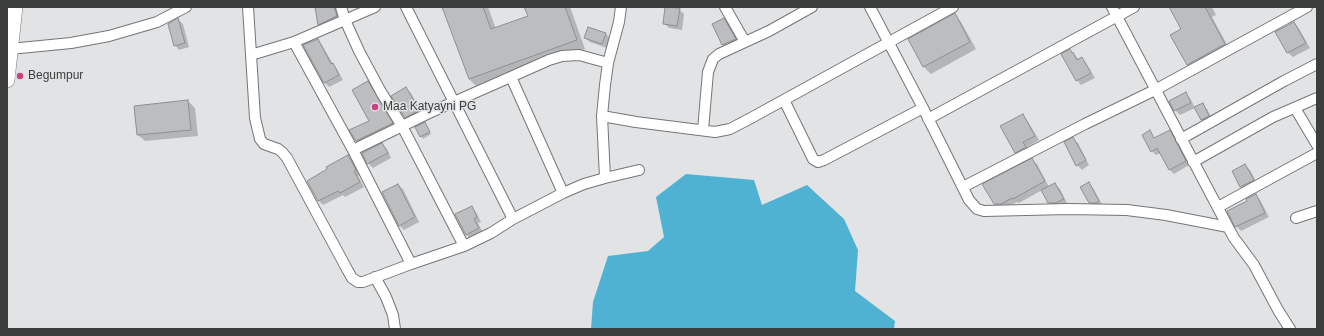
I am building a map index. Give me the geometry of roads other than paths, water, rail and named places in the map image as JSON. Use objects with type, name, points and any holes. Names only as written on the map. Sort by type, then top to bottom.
[{"type":"main road","points":[[7,80],[14,7]]},
{"type":"street","points":[[248,7],[255,118],[260,138],[264,144],[278,149],[287,158],[352,278],[358,282],[363,282],[464,246],[491,233],[563,193],[584,184],[639,170]]},
{"type":"street","points":[[341,7],[345,20],[367,64],[402,126],[464,246]]},
{"type":"street","points":[[251,56],[294,42],[374,7]]},
{"type":"street","points":[[406,7],[513,220]]},
{"type":"street","points":[[605,178],[602,116],[604,85],[608,63],[618,28],[621,7]]},
{"type":"street","points":[[725,7],[745,42]]},
{"type":"street","points":[[704,130],[708,72],[710,63],[713,59],[719,54],[769,32],[812,7]]},
{"type":"street","points":[[870,7],[969,200],[977,209],[984,211],[1068,209],[1127,210],[1166,215],[1228,227]]},
{"type":"street","points":[[602,116],[715,132],[730,129],[953,7]]},
{"type":"street","points":[[928,119],[1114,12],[1134,7]]},
{"type":"street","points":[[963,187],[1084,124],[1155,90],[1307,7]]},
{"type":"street","points":[[10,49],[71,43],[109,36],[157,22],[181,8]]},
{"type":"street","points":[[1114,12],[1234,238],[1254,265],[1289,328]]},
{"type":"street","points":[[294,42],[353,150],[411,264]]},
{"type":"street","points":[[353,150],[453,102],[536,65],[562,56],[579,55],[608,63]]},
{"type":"street","points":[[1181,139],[1317,64]]},
{"type":"street","points":[[511,77],[563,193]]},
{"type":"street","points":[[1193,162],[1273,117],[1317,98]]},
{"type":"street","points":[[784,100],[813,159],[818,162],[923,108]]},
{"type":"street","points":[[1295,108],[1317,145]]},
{"type":"street","points":[[1218,207],[1317,153]]},
{"type":"street","points":[[1296,218],[1317,211]]},
{"type":"street","points":[[375,277],[386,297],[393,315],[395,329]]},
{"type":"water","points":[[686,174],[754,180],[762,205],[807,185],[844,219],[858,250],[855,291],[895,321],[894,329],[591,329],[593,302],[608,256],[648,251],[664,237],[656,197]]},
{"type":"place","name":"Begumpur","points":[[20,76]]},
{"type":"place","name":"Maa Katyayni PG","points":[[375,107]]}]
